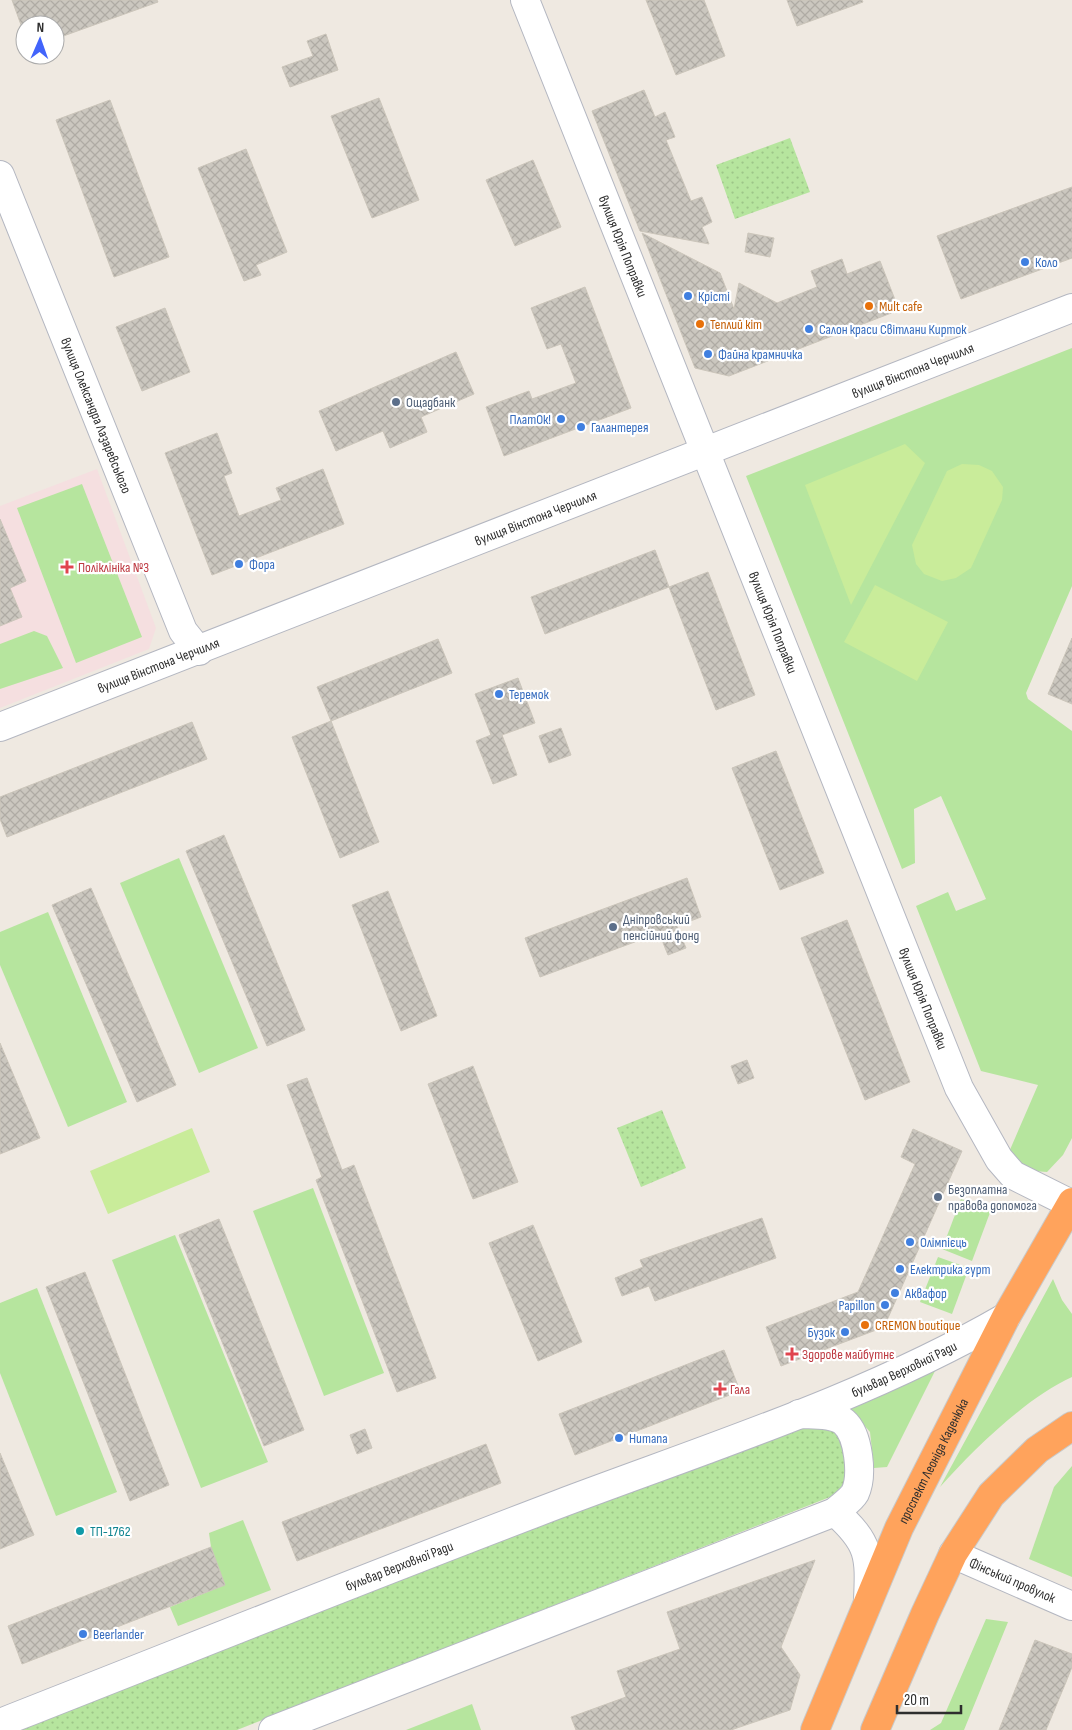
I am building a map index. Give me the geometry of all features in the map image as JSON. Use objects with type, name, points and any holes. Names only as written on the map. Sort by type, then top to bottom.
[{"type":"highway","name":"проспект Леоніда Каденюка","points":[[815,1730],[899,1528],[1006,1317],[1071,1203]]},
{"type":"highway","points":[[875,1730],[953,1554],[991,1494],[1038,1450],[1072,1426]]},
{"type":"street","name":"вулиця Юрія Поправки","points":[[525,0],[959,1088],[999,1160],[1013,1175],[1071,1203]]},
{"type":"street","name":"вулиця Олександра Лазаревського","points":[[0,175],[176,616],[183,631],[200,650]]},
{"type":"street","name":"вулиця Вінстона Черчилля","points":[[0,727],[200,650],[619,483],[706,452],[1072,308]]},
{"type":"street","name":"бульвар Верховної Ради","points":[[0,1723],[540,1512],[799,1414],[909,1369],[1006,1317]]},
{"type":"street","name":"бульвар Верховної Ради","points":[[273,1730],[835,1512],[854,1493],[860,1470],[858,1451],[852,1435],[844,1422],[831,1416],[799,1414]]},
{"type":"street","points":[[835,1512],[850,1525],[864,1544],[869,1566],[868,1600]]},
{"type":"street","name":"Фінський провулок","points":[[953,1554],[1072,1606]]},
{"type":"shaded area","name":"Поліклініка №3","points":[[97,469],[156,628],[149,649],[0,708],[0,506]]},
{"type":"green space","points":[[790,138],[810,192],[735,219],[716,165]]},
{"type":"green space","points":[[1072,348],[1072,586],[1026,693],[1028,699],[1072,731],[1072,1138],[1063,1155],[1047,1172],[1021,1170],[1009,1152],[1038,1085],[981,1071],[916,906],[948,892],[956,911],[986,899],[941,796],[914,809],[915,863],[902,869],[746,476]]},
{"type":"green space","points":[[905,444],[925,463],[851,605],[805,485]]},
{"type":"green space","points":[[962,464],[979,465],[992,471],[1003,487],[1002,500],[971,568],[956,578],[942,581],[924,574],[916,564],[912,545],[947,471]]},
{"type":"green space","points":[[82,484],[142,637],[76,663],[17,508]]},
{"type":"green space","points":[[875,585],[948,622],[917,681],[844,642]]},
{"type":"green space","points":[[34,631],[47,636],[63,668],[0,689],[0,644]]},
{"type":"green space","points":[[179,858],[258,1048],[199,1073],[120,883]]},
{"type":"green space","points":[[48,912],[127,1102],[68,1127],[0,965],[0,932]]},
{"type":"green space","points":[[662,1110],[686,1168],[641,1187],[617,1128]]},
{"type":"green space","points":[[192,1128],[210,1172],[108,1214],[90,1171]]},
{"type":"green space","points":[[313,1188],[384,1373],[324,1396],[253,1211]]},
{"type":"green space","points":[[961,1199],[991,1210],[972,1261],[942,1249]]},
{"type":"green space","points":[[175,1235],[268,1462],[201,1488],[112,1260]]},
{"type":"green space","points":[[938,1257],[969,1268],[952,1314],[920,1302]]},
{"type":"green space","points":[[1053,1279],[1062,1300],[1072,1314],[1072,1377],[1037,1397],[1019,1411],[984,1441],[940,1487]]},
{"type":"green space","points":[[37,1288],[117,1492],[56,1516],[0,1373],[0,1303]]},
{"type":"green space","points":[[937,1367],[887,1467],[874,1468],[870,1432],[845,1403]]},
{"type":"green space","points":[[810,1419],[845,1438],[848,1464],[847,1477],[844,1484],[830,1497],[237,1730],[13,1730]]},
{"type":"green space","points":[[1072,1466],[1072,1577],[1029,1559],[1054,1487]]},
{"type":"green space","points":[[243,1520],[271,1590],[178,1626],[170,1607],[225,1585],[211,1547],[209,1533]]},
{"type":"green space","points":[[986,1619],[1008,1622],[964,1730],[930,1730],[941,1723]]},
{"type":"green space","points":[[472,1704],[481,1730],[406,1730]]},
{"type":"building","points":[[12,0],[157,0],[158,2],[65,35],[65,15],[17,15]]},
{"type":"building","points":[[646,0],[704,0],[725,56],[676,75]]},
{"type":"building","points":[[787,0],[862,0],[863,2],[797,26]]},
{"type":"building","points":[[326,34],[338,70],[290,87],[282,67],[313,56],[307,41]]},
{"type":"building","points":[[644,90],[655,117],[665,112],[675,137],[666,140],[691,201],[702,197],[712,222],[702,227],[709,244],[640,231],[592,111]]},
{"type":"building","points":[[379,98],[419,200],[372,218],[331,116]]},
{"type":"building","points":[[110,100],[169,257],[114,277],[56,120]]},
{"type":"building","points":[[246,149],[287,252],[256,265],[261,275],[244,281],[198,168]]},
{"type":"building","points":[[533,160],[561,227],[515,246],[486,180]]},
{"type":"building","points":[[1072,187],[1072,258],[961,299],[937,236]]},
{"type":"building","points":[[642,233],[720,273],[734,309],[739,283],[777,303],[817,287],[811,271],[842,259],[847,274],[880,261],[899,310],[729,376],[695,368]]},
{"type":"building","points":[[748,233],[774,238],[770,257],[745,252]]},
{"type":"building","points":[[585,287],[631,408],[504,456],[486,407],[529,391],[532,399],[576,383],[561,344],[547,349],[531,308]]},
{"type":"building","points":[[165,308],[190,372],[142,391],[116,327]]},
{"type":"building","name":"Ощадбанк","points":[[456,352],[474,394],[421,417],[427,432],[390,448],[383,431],[336,451],[319,411]]},
{"type":"building","points":[[217,433],[232,473],[224,476],[239,516],[281,500],[276,488],[323,469],[344,524],[212,575],[165,453]]},
{"type":"building","points":[[0,519],[26,581],[10,588],[22,617],[0,626]]},
{"type":"building","points":[[655,550],[669,587],[545,634],[531,597]]},
{"type":"building","points":[[708,572],[755,695],[716,710],[669,587]]},
{"type":"building","points":[[1072,638],[1072,704],[1048,694]]},
{"type":"building","points":[[438,639],[452,673],[331,721],[317,687]]},
{"type":"building","points":[[518,678],[535,723],[502,735],[517,775],[493,784],[476,741],[491,735],[475,694]]},
{"type":"building","points":[[331,721],[379,842],[340,858],[292,737]]},
{"type":"building","points":[[192,722],[207,759],[7,837],[0,819],[0,797]]},
{"type":"building","points":[[561,728],[571,755],[549,763],[539,736]]},
{"type":"building","points":[[776,751],[824,873],[780,890],[732,768]]},
{"type":"building","points":[[224,835],[305,1030],[267,1046],[186,851]]},
{"type":"building","name":"Дніпровський пенсійний фонд","points":[[687,878],[701,917],[677,926],[686,948],[668,955],[659,933],[540,977],[525,938]]},
{"type":"building","points":[[91,888],[176,1085],[137,1102],[52,905]]},
{"type":"building","points":[[388,891],[437,1016],[401,1031],[352,905]]},
{"type":"building","points":[[847,920],[910,1082],[865,1100],[801,938]]},
{"type":"building","points":[[0,1043],[40,1138],[0,1154]]},
{"type":"building","points":[[747,1060],[754,1078],[738,1084],[731,1066]]},
{"type":"building","points":[[473,1066],[518,1182],[473,1199],[428,1084]]},
{"type":"building","points":[[307,1078],[342,1170],[354,1165],[436,1378],[397,1392],[316,1180],[322,1177],[287,1085]]},
{"type":"building","points":[[913,1129],[962,1151],[884,1327],[781,1366],[766,1327],[858,1292],[915,1164],[901,1157]]},
{"type":"building","points":[[762,1218],[776,1258],[655,1301],[649,1286],[622,1296],[615,1278],[643,1267],[640,1260]]},
{"type":"building","points":[[219,1219],[304,1430],[264,1446],[179,1235]]},
{"type":"building","points":[[533,1225],[582,1342],[538,1361],[489,1243]]},
{"type":"building","points":[[85,1272],[169,1485],[130,1501],[46,1287]]},
{"type":"building","points":[[724,1350],[740,1391],[575,1455],[559,1414]]},
{"type":"building","points":[[365,1429],[372,1448],[357,1454],[350,1435]]},
{"type":"building","points":[[486,1444],[501,1483],[297,1561],[282,1522]]},
{"type":"building","points":[[0,1453],[34,1535],[0,1549]]},
{"type":"building","points":[[211,1547],[225,1585],[22,1664],[8,1626]]},
{"type":"building","points":[[815,1560],[781,1647],[800,1675],[790,1710],[731,1730],[576,1730],[571,1717],[626,1697],[617,1671],[680,1649],[667,1612]]},
{"type":"building","points":[[1035,1640],[1072,1654],[1072,1667],[1046,1730],[999,1730]]},
{"type":"place","name":"Коло","points":[[1025,262]]},
{"type":"place","name":"Крісті","points":[[688,296]]},
{"type":"place","name":"Mult cafe","points":[[869,306]]},
{"type":"place","name":"Теплий кіт","points":[[700,324]]},
{"type":"place","name":"Салон краси Світлани Кирток","points":[[809,329]]},
{"type":"place","name":"Файна крамничка","points":[[708,354]]},
{"type":"place","name":"Ощадбанк","points":[[396,402]]},
{"type":"place","name":"ПлатОк!","points":[[561,419]]},
{"type":"place","name":"Галантерея","points":[[581,427]]},
{"type":"place","name":"Фора","points":[[239,564]]},
{"type":"place","name":"Поліклініка №3","points":[[67,567]]},
{"type":"place","name":"Теремок","points":[[499,694]]},
{"type":"place","name":"Дніпровський пенсійний фонд","points":[[613,927]]},
{"type":"place","name":"Безоплатна правова допомога","points":[[938,1197]]},
{"type":"place","name":"Олімпієць","points":[[910,1242]]},
{"type":"place","name":"Електрика гурт","points":[[900,1269]]},
{"type":"place","name":"Аквафор","points":[[895,1293]]},
{"type":"place","name":"Papillon","points":[[885,1305]]},
{"type":"place","name":"CREMON boutique","points":[[865,1325]]},
{"type":"place","name":"Бузок","points":[[845,1332]]},
{"type":"place","name":"Здорове майбутнє","points":[[792,1354]]},
{"type":"place","name":"Гала","points":[[720,1389]]},
{"type":"place","name":"Humana","points":[[619,1438]]},
{"type":"place","name":"ТП-1762","points":[[80,1531]]},
{"type":"place","name":"Beerlander","points":[[83,1634]]}]
